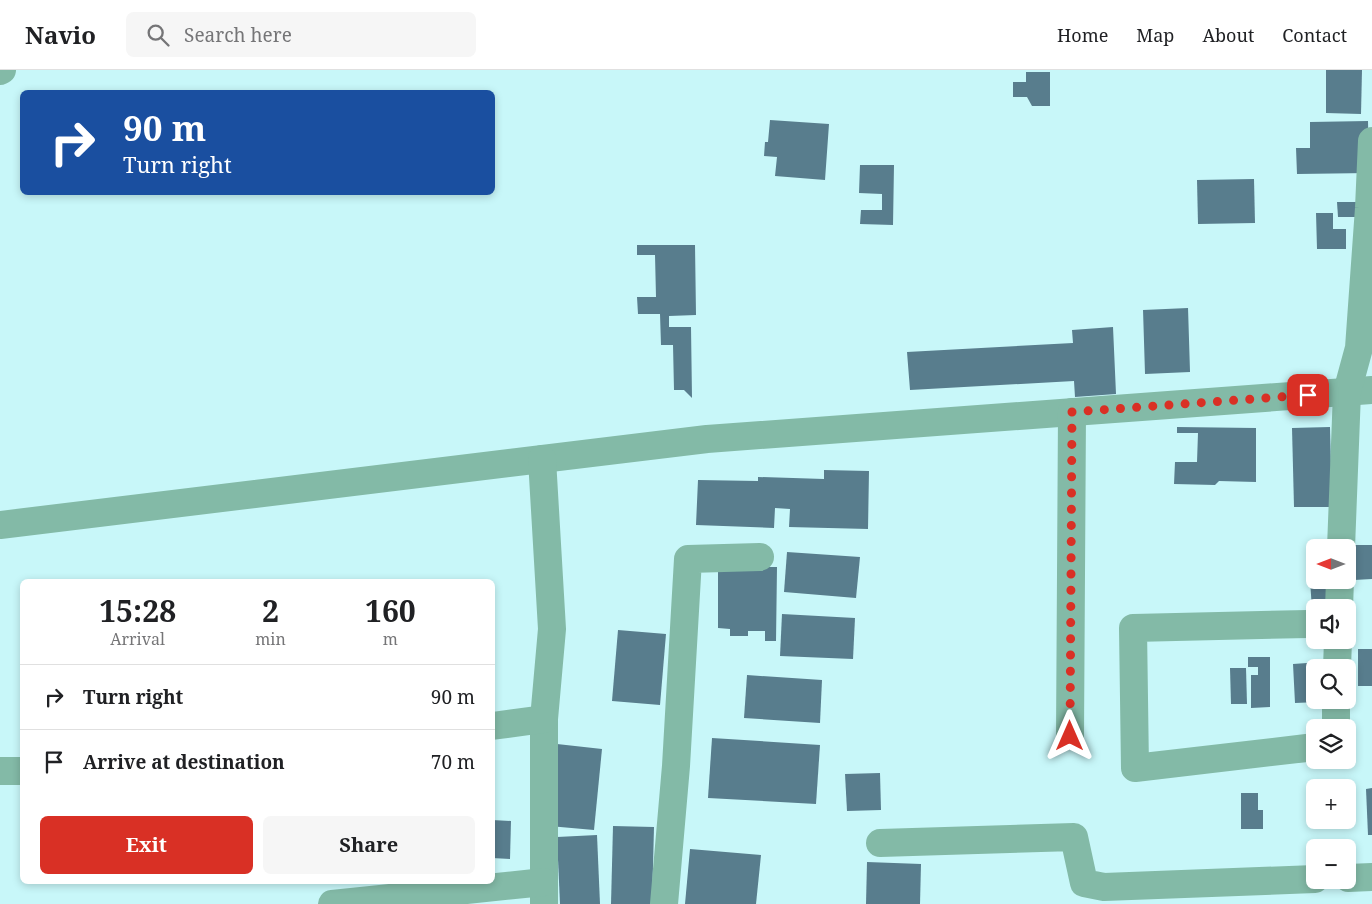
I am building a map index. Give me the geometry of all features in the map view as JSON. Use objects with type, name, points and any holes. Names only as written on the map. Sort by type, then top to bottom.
[{"type":"street","points":[[1342,539],[1360,391],[1359,348],[1370,208],[1372,141]]},
{"type":"street","points":[[0,526],[706,439],[1360,391]]},
{"type":"street","points":[[1070,736],[1072,412]]},
{"type":"street","points":[[332,904],[544,893],[544,719],[552,629],[542,459]]},
{"type":"street","points":[[664,904],[676,766],[688,559],[760,558]]},
{"type":"street","points":[[1306,624],[1133,628],[1135,768],[1306,748]]},
{"type":"street","points":[[495,726],[544,719]]},
{"type":"street","points":[[0,771],[20,771]]},
{"type":"street","points":[[880,843],[1074,837],[1084,882],[1104,887],[1306,879]]},
{"type":"street","points":[[1356,878],[1372,877]]},
{"type":"building","points":[[1326,70],[1362,70],[1361,114],[1326,113]]},
{"type":"building","points":[[1026,72],[1050,72],[1050,106],[1032,106],[1027,97],[1013,97],[1013,82],[1026,82]]},
{"type":"building","points":[[770,120],[829,124],[825,180],[775,176],[777,157],[764,156],[765,142],[768,142]]},
{"type":"building","points":[[1368,121],[1369,173],[1297,174],[1296,148],[1310,148],[1310,122]]},
{"type":"building","points":[[860,165],[894,165],[893,225],[860,224],[861,210],[882,210],[882,194],[859,193]]},
{"type":"building","points":[[1254,179],[1255,223],[1198,224],[1197,180]]},
{"type":"building","points":[[1337,202],[1366,202],[1366,217],[1338,217]]},
{"type":"building","points":[[1316,213],[1333,213],[1333,229],[1346,229],[1346,249],[1317,249]]},
{"type":"building","points":[[637,245],[695,245],[696,315],[669,316],[669,327],[691,327],[692,398],[684,390],[674,390],[673,345],[661,345],[660,314],[638,314],[637,297],[656,297],[655,255],[637,255]]},
{"type":"building","points":[[1188,308],[1190,372],[1145,374],[1143,310]]},
{"type":"building","points":[[1113,327],[1116,394],[1075,397],[1074,381],[910,390],[907,352],[1073,343],[1072,330]]},
{"type":"building","points":[[1177,427],[1256,428],[1256,482],[1219,481],[1215,485],[1174,484],[1175,462],[1197,462],[1198,433],[1177,433]]},
{"type":"building","points":[[1330,427],[1332,507],[1294,507],[1292,428]]},
{"type":"building","points":[[824,470],[869,471],[868,529],[789,527],[790,509],[775,508],[774,528],[696,525],[698,480],[758,481],[758,477],[824,479]]},
{"type":"building","points":[[1356,545],[1372,545],[1372,579],[1356,580]]},
{"type":"building","points":[[787,552],[860,557],[856,598],[784,592]]},
{"type":"building","points":[[777,567],[776,641],[765,641],[765,631],[748,631],[748,636],[730,636],[730,629],[718,628],[718,569]]},
{"type":"building","points":[[1311,589],[1336,589],[1337,599],[1311,599]]},
{"type":"building","points":[[782,614],[855,618],[853,659],[780,656]]},
{"type":"building","points":[[618,630],[666,634],[660,705],[612,701]]},
{"type":"building","points":[[1358,649],[1372,649],[1372,686],[1358,686]]},
{"type":"building","points":[[1248,657],[1270,657],[1270,707],[1251,708],[1251,675],[1258,675],[1258,667],[1248,667]]},
{"type":"building","points":[[1306,663],[1306,703],[1295,703],[1293,664]]},
{"type":"building","points":[[1230,668],[1246,668],[1247,704],[1231,704]]},
{"type":"building","points":[[747,675],[822,680],[820,723],[744,718]]},
{"type":"building","points":[[712,738],[820,745],[816,804],[708,798]]},
{"type":"building","points":[[557,744],[602,749],[594,830],[549,826]]},
{"type":"building","points":[[880,773],[881,810],[847,811],[845,774]]},
{"type":"building","points":[[1372,788],[1372,835],[1368,835],[1366,789]]},
{"type":"building","points":[[1241,793],[1258,793],[1258,810],[1263,810],[1263,829],[1241,829]]},
{"type":"building","points":[[495,820],[511,821],[510,859],[495,858]]},
{"type":"building","points":[[613,826],[654,827],[652,904],[611,904]]},
{"type":"building","points":[[597,835],[600,904],[560,904],[557,837]]},
{"type":"building","points":[[690,849],[761,855],[756,904],[685,904]]},
{"type":"building","points":[[867,862],[921,864],[920,904],[866,904]]},
{"type":"route","points":[[1070,736],[1072,412],[1308,395]]}]
